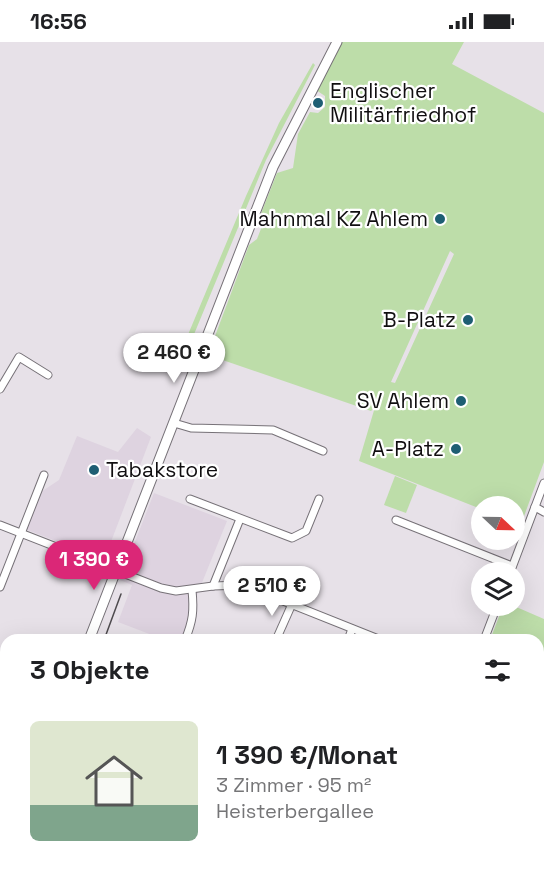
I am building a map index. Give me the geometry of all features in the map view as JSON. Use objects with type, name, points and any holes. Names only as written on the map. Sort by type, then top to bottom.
[{"type":"main road","points":[[91,634],[273,167],[337,42]]},
{"type":"street","points":[[0,389],[19,357],[48,375]]},
{"type":"street","points":[[174,423],[191,428],[273,430],[323,451]]},
{"type":"street","points":[[0,587],[44,475]]},
{"type":"street","points":[[514,562],[544,483]]},
{"type":"street","points":[[190,499],[292,538],[306,531],[319,500]]},
{"type":"street","points":[[535,507],[544,512]]},
{"type":"street","points":[[213,586],[240,519]]},
{"type":"street","points":[[396,520],[493,562]]},
{"type":"street","points":[[0,525],[161,588],[176,591],[243,585],[365,634]]},
{"type":"street","points":[[187,634],[194,609],[192,590]]},
{"type":"street","points":[[279,634],[292,604]]},
{"type":"street","points":[[486,634],[493,616]]},
{"type":"street","points":[[350,634],[352,629]]},
{"type":"shaded area","points":[[137,428],[151,437],[104,560],[25,529],[38,494],[59,480],[77,436],[118,452]]},
{"type":"shaded area","points":[[154,493],[227,521],[197,595],[195,623],[190,634],[149,634],[118,622],[132,585],[120,580]]},
{"type":"green space","points":[[341,42],[464,42],[452,64],[544,113],[544,462],[525,513],[525,496],[471,496],[471,505],[359,461],[375,407],[371,411],[208,355],[249,245],[257,239],[264,221],[260,216],[277,173],[293,168],[298,134],[310,112],[318,113],[325,107],[325,96],[316,90]],"holes":[[[450,251],[454,254],[395,383],[391,382]]]},
{"type":"green space","points":[[313,63],[315,65],[266,160],[183,361],[177,361],[279,123]]},
{"type":"green space","points":[[395,476],[417,485],[406,513],[384,505]]},
{"type":"green space","points":[[525,611],[544,619],[544,634],[492,634],[499,616],[525,616]]},
{"type":"tram line","points":[[106,634],[121,594]]},
{"type":"place","name":"Englischer Militärfriedhof","points":[[318,103]]},
{"type":"place","name":"Mahnmal KZ Ahlem","points":[[440,219]]},
{"type":"place","name":"B-Platz","points":[[468,320]]},
{"type":"place","name":"SV Ahlem","points":[[461,401]]},
{"type":"place","name":"A-Platz","points":[[456,449]]},
{"type":"place","name":"Tabakstore","points":[[94,470]]}]
